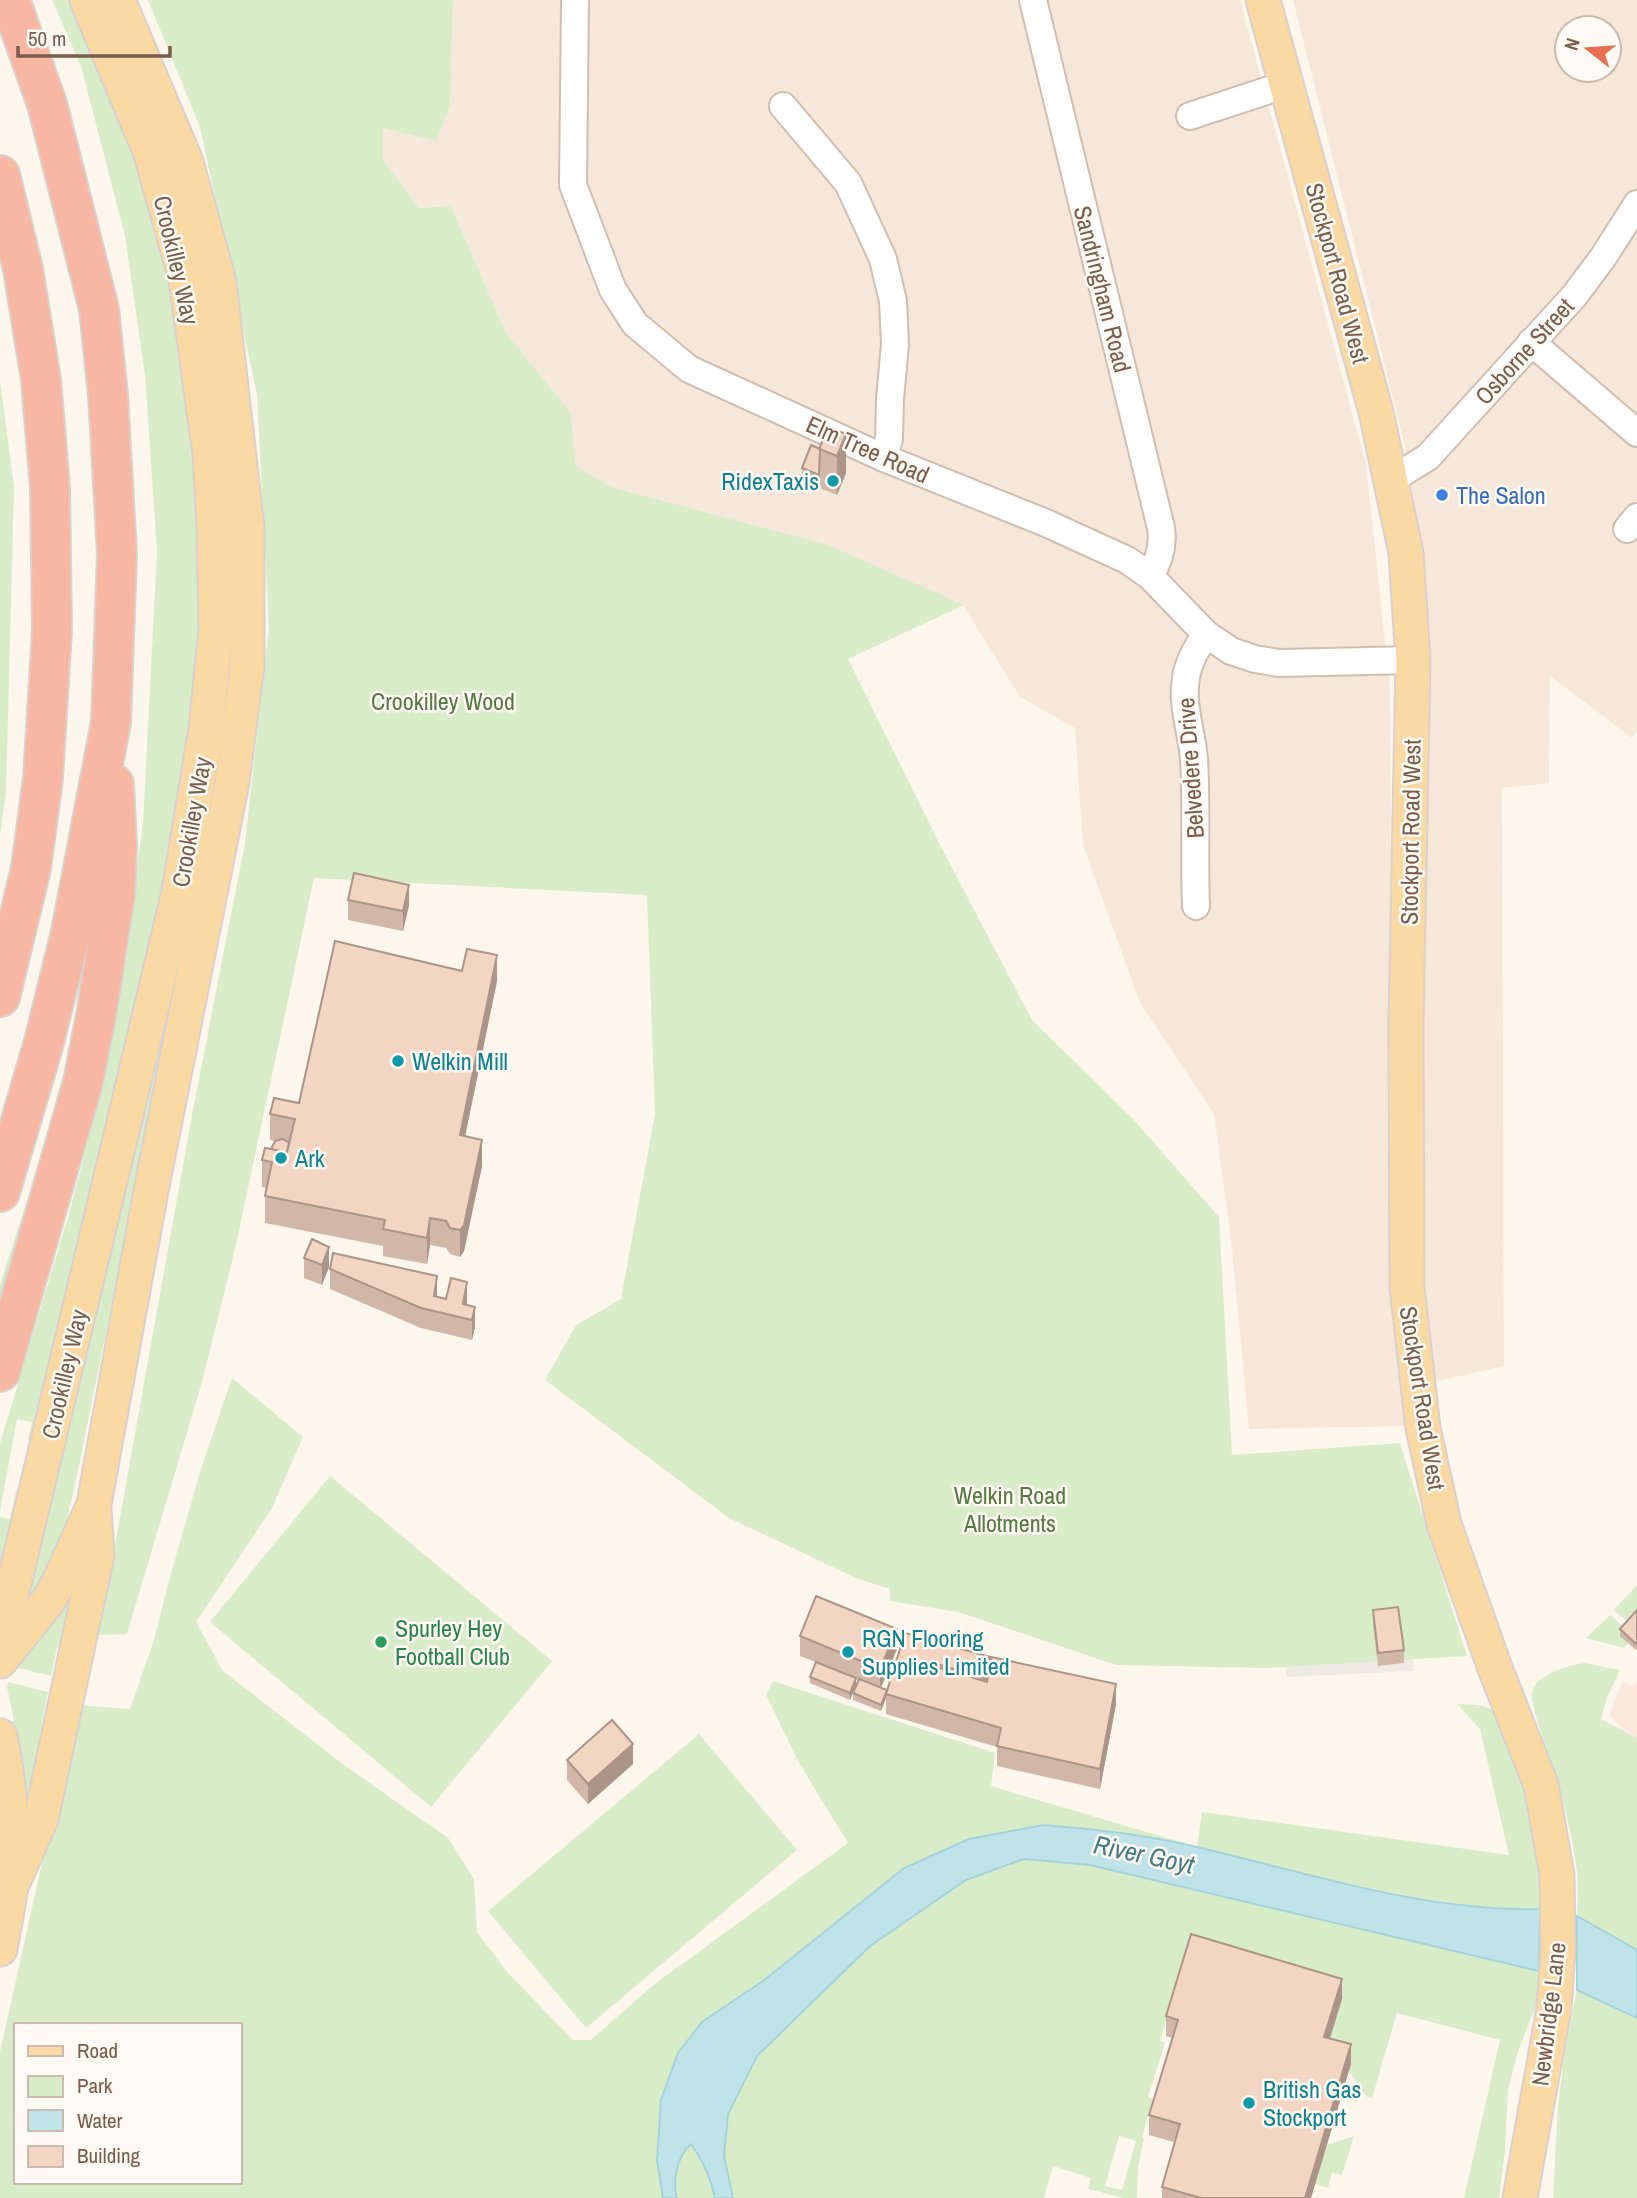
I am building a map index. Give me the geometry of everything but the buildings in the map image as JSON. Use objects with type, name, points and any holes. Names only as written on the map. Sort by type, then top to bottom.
[{"type":"highway","points":[[0,1372],[83,1082],[115,894],[117,846],[111,722],[117,554],[108,395],[99,309],[47,104],[10,0]]},
{"type":"highway","points":[[0,174],[23,269],[41,380],[50,488],[52,630],[43,778],[31,868],[0,997]]},
{"type":"highway","points":[[0,1192],[44,1042],[71,932],[111,722]]},
{"type":"main road","name":"Crookilley Way","points":[[0,1642],[179,891],[206,729],[216,629],[210,454],[187,280],[151,154],[87,0]]},
{"type":"main road","name":"Crookilley Way","points":[[0,1661],[48,1601],[93,1504],[148,1205],[232,782],[247,666],[247,527],[219,282],[186,162],[118,0]]},
{"type":"main road","name":"Stockport Road West","points":[[1263,0],[1376,412],[1406,553],[1413,660],[1406,1024],[1407,1287],[1423,1428],[1444,1524],[1496,1671]]},
{"type":"main road","name":"Crookilley Way","points":[[10,1889],[41,1819],[60,1732],[97,1555],[93,1504]]},
{"type":"main road","name":"Newbridge Lane","points":[[1496,1671],[1541,1785],[1553,1849],[1559,1905],[1559,1951],[1554,2008],[1520,2198]]},
{"type":"main road","name":"Crookilley Way","points":[[0,1736],[10,1789],[10,1889],[0,1949]]},
{"type":"street","name":"Elm Tree Road","points":[[575,0],[573,185],[613,290],[635,324],[690,369],[884,458],[1104,548],[1150,576],[1206,634],[1231,650],[1255,659],[1279,663],[1413,660]]},
{"type":"street","name":"Sandringham Road","points":[[1033,0],[1161,528],[1161,548],[1157,565],[1150,576]]},
{"type":"street","points":[[1190,116],[1287,85]]},
{"type":"street","points":[[783,106],[848,183],[883,258],[893,301],[895,344],[889,439],[884,458]]},
{"type":"street","name":"Osborne Street","points":[[1391,480],[1429,457],[1575,295],[1637,204]]},
{"type":"street","points":[[1531,342],[1637,433]]},
{"type":"street","name":"Belvedere Drive","points":[[1196,906],[1196,780],[1185,691],[1186,677],[1193,656],[1206,634]]},
{"type":"shaded area","points":[[453,0],[1240,0],[1366,464],[1390,689],[1393,1237],[1405,1426],[1249,1429],[1231,1239],[1214,1114],[1140,1003],[1083,845],[1075,728],[1020,697],[963,605],[611,487],[574,465],[571,413],[506,333],[451,206],[419,208],[383,159],[383,128],[436,140],[450,107]]},
{"type":"shaded area","points":[[1293,0],[1637,0],[1637,731],[1632,738],[1550,676],[1549,783],[1502,788],[1504,1366],[1428,1383],[1417,1001],[1426,662],[1404,443]]},
{"type":"shaded area","points":[[1409,1607],[1414,1671],[1287,1677],[1282,1644]]},
{"type":"shaded area","points":[[1637,1680],[1637,1740],[1609,1716],[1622,1682],[1632,1686]]},
{"type":"green space","points":[[52,0],[68,0],[120,112],[172,276],[199,448],[205,553],[199,657],[175,834],[153,940],[34,1440],[28,1439],[32,1422],[17,1419],[0,1511],[0,1444],[87,1145],[106,1064],[123,969],[143,823],[157,551],[145,375],[125,236],[81,66]]},
{"type":"green space","points":[[99,0],[106,0],[148,107],[167,161],[199,271],[221,384],[231,471],[234,531],[233,622],[219,767],[204,853],[76,1482],[53,1560],[37,1589],[17,1614],[201,836],[219,732],[228,637],[229,543],[223,450],[210,358],[191,267],[166,177],[135,88]]},
{"type":"green space","points":[[148,0],[453,0],[450,107],[436,141],[383,128],[383,159],[419,208],[451,206],[506,333],[571,413],[575,465],[611,487],[828,545],[964,605],[848,659],[940,845],[1032,1020],[1133,1119],[1219,1217],[1232,1455],[1400,1443],[1467,1656],[1266,1668],[1116,1665],[958,1612],[890,1601],[890,1589],[858,1579],[729,1518],[545,1380],[576,1325],[621,1299],[655,1114],[647,895],[314,878],[235,1249],[202,1382],[127,1634],[99,1635],[192,1115],[245,843],[269,627],[257,395],[200,127]]},
{"type":"green space","points":[[0,380],[14,487],[6,793],[0,836]]},
{"type":"green space","points":[[38,1166],[44,1167],[0,1318],[0,1285]]},
{"type":"green space","points":[[232,1378],[303,1437],[272,1508],[196,1622],[223,1671],[344,1765],[448,1838],[474,1879],[477,1932],[508,1973],[573,2040],[591,2040],[652,1986],[848,1843],[799,1763],[766,1695],[773,1681],[995,1753],[991,1786],[1197,1847],[1105,1830],[1043,1825],[969,1839],[904,1868],[763,1981],[702,2022],[657,2160],[663,2198],[0,2198],[0,2052],[77,1705],[130,1709],[154,1640],[200,1472]]},
{"type":"green space","name":"Spurley Hey Football Club","points":[[330,1476],[552,1661],[431,1807],[210,1622]]},
{"type":"green space","points":[[16,1491],[22,1492],[0,1584],[0,1517],[10,1519]]},
{"type":"green space","points":[[75,1584],[63,1648],[57,1647],[51,1676],[15,1667]]},
{"type":"green space","points":[[1637,1585],[1637,1616],[1630,1624],[1614,1610]]},
{"type":"green space","points":[[1610,1615],[1626,1629],[1628,1643],[1624,1648],[1586,1638]]},
{"type":"green space","points":[[1585,1663],[1620,1670],[1606,1700],[1601,1719],[1637,1738],[1637,1950],[1577,1916],[1578,1878],[1570,1831],[1532,1699],[1535,1686],[1546,1675]]},
{"type":"green space","points":[[9,1682],[48,1692],[41,1727],[47,1729],[27,1820],[8,1723],[14,1721],[7,1687]]},
{"type":"green space","points":[[1457,1704],[1489,1708],[1496,1714],[1516,1760],[1533,1823],[1539,1866],[1540,1909],[1481,1907],[1412,1897],[1308,1875],[1197,1847],[1202,1812],[1509,1855],[1480,1729]]},
{"type":"green space","points":[[699,1734],[797,1850],[586,2028],[488,1911]]},
{"type":"green space","points":[[1024,1859],[1090,1865],[1539,1971],[1536,2006],[1518,2051],[1508,2090],[1499,2198],[1464,2198],[1500,2040],[1397,2013],[1372,2098],[1366,2096],[1349,2071],[1350,2064],[1186,1953],[1160,2041],[1165,2043],[1148,2097],[1153,2099],[1142,2137],[1137,2198],[1125,2198],[1088,2189],[1091,2178],[1053,2166],[1044,2198],[733,2198],[724,2156],[728,2114],[757,2056],[870,1946],[966,1880]],"holes":[[[1119,2136],[1136,2141],[1122,2190],[1105,2186]]]},
{"type":"green space","points":[[1577,1990],[1637,2018],[1637,2198],[1553,2198],[1558,2106],[1565,2050]]},
{"type":"green space","points":[[1354,2136],[1342,2175],[1332,2172],[1328,2188],[1315,2184],[1327,2145]]},
{"type":"green space","points":[[691,2144],[706,2170],[715,2198],[677,2198],[677,2170]]},
{"type":"water","name":"River Goyt","points":[[1043,1825],[1162,1839],[1326,1880],[1412,1898],[1497,1908],[1540,1909],[1539,1971],[1090,1865],[1024,1859],[966,1880],[870,1946],[757,2056],[728,2114],[724,2156],[733,2198],[715,2198],[706,2170],[691,2144],[682,2155],[677,2169],[677,2198],[663,2198],[657,2160],[661,2100],[678,2053],[702,2022],[763,1981],[904,1868],[969,1839]]},
{"type":"water","points":[[1577,1916],[1637,1950],[1637,2018],[1577,1990]]},
{"type":"place","name":"RidexTaxis","points":[[833,481]]},
{"type":"place","name":"The Salon","points":[[1442,495]]},
{"type":"place","name":"Welkin Mill","points":[[398,1061]]},
{"type":"place","name":"Ark","points":[[281,1158]]},
{"type":"place","name":"Spurley Hey Football Club","points":[[381,1642]]},
{"type":"place","name":"RGN Flooring Supplies Limited","points":[[848,1652]]},
{"type":"place","name":"British Gas Stockport","points":[[1249,2103]]},
{"type":"park label","name":"Crookilley Wood","points":[[443,701]]},
{"type":"park label","name":"Welkin Road Allotments","points":[[1010,1509]]}]
